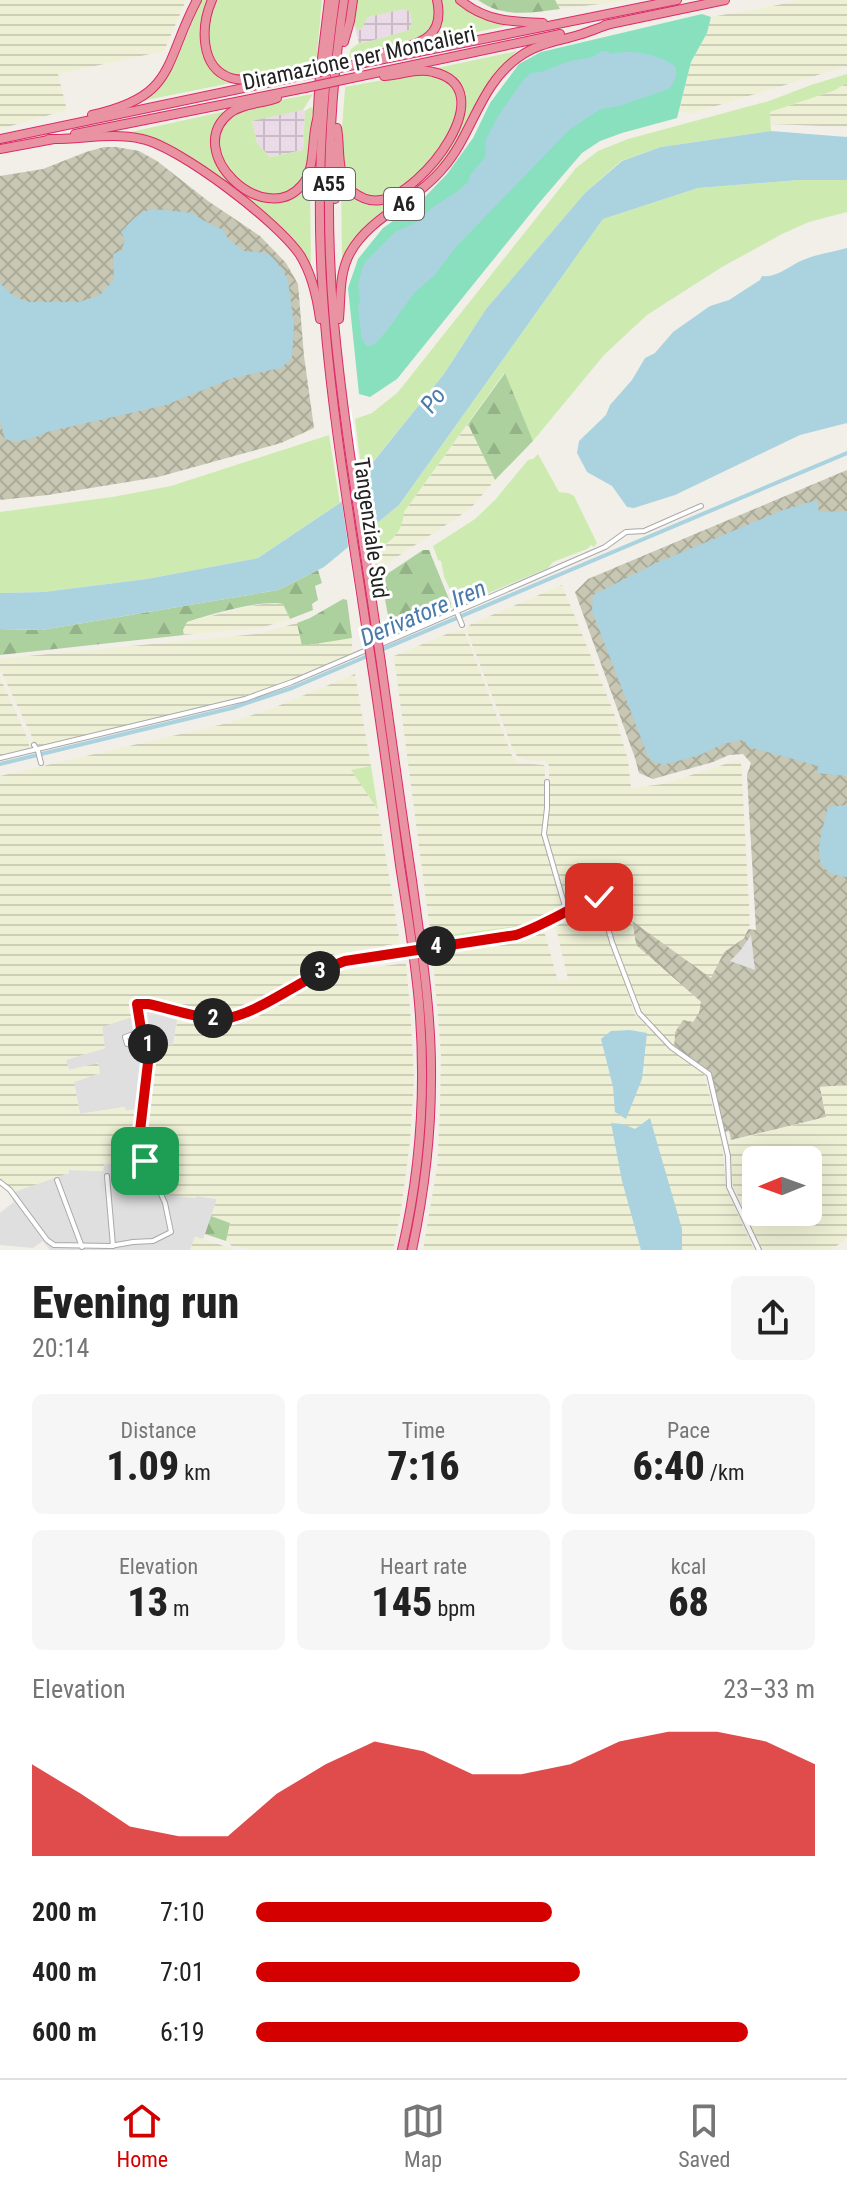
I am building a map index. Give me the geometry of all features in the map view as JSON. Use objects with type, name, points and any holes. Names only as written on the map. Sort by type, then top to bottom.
[{"type":"highway","points":[[60,127],[134,101],[156,85],[172,61],[197,0]]},
{"type":"highway","points":[[212,0],[204,35],[207,51],[216,68],[235,79],[279,81]]},
{"type":"highway","points":[[320,189],[317,120],[330,0]]},
{"type":"highway","name":"Tangenziale Sud","points":[[330,0],[320,189],[323,294],[374,644],[421,1030],[419,1144],[402,1250]]},
{"type":"highway","name":"Tangenziale Sud","points":[[335,369],[329,188],[333,105],[345,0]]},
{"type":"highway","name":"A55","points":[[337,128],[345,0]]},
{"type":"highway","points":[[344,42],[353,0]]},
{"type":"highway","points":[[362,64],[374,56],[424,40],[438,21],[437,0]]},
{"type":"highway","points":[[460,0],[495,20],[555,24]]},
{"type":"highway","name":"Diramazione per Moncalieri","points":[[0,139],[677,0]]},
{"type":"highway","name":"Diramazione per Moncalieri","points":[[0,149],[725,0]]},
{"type":"highway","name":"A6","points":[[335,369],[342,272],[353,247],[369,228],[416,194],[443,169],[460,145],[499,74],[531,49],[610,24]]},
{"type":"highway","points":[[337,128],[341,171],[345,181],[360,196],[373,201],[391,197],[409,185],[436,159],[451,137],[460,119],[462,106],[459,92],[451,81],[425,71],[367,75]]},
{"type":"highway","points":[[291,90],[274,99],[234,110],[222,122],[215,147],[227,174],[238,185],[256,195],[276,198],[292,194],[308,176],[317,120]]},
{"type":"highway","points":[[337,128],[335,218],[339,319]]},
{"type":"highway","points":[[49,139],[116,135],[156,143],[182,156],[269,222],[295,248],[309,273],[316,294],[322,340],[335,369]]},
{"type":"highway","name":"Tangenziale Sud","points":[[376,664],[423,961],[430,1035],[429,1134],[423,1192],[412,1250]]},
{"type":"street","points":[[0,758],[245,699],[292,682],[605,547],[626,532],[644,531],[701,506]]},
{"type":"street","points":[[456,610],[462,625]]},
{"type":"street","points":[[36,748],[41,763]]},
{"type":"street","points":[[547,782],[544,834],[566,910]]},
{"type":"street","points":[[0,1182],[10,1190],[47,1240],[59,1247],[113,1246],[153,1241],[171,1232],[165,1203],[141,1150],[140,1131],[149,1066],[147,1041],[137,1004],[215,1019],[230,1018],[334,964],[516,935],[597,896],[639,1013],[671,1047],[709,1074],[728,1156],[729,1187],[759,1250]]},
{"type":"street","points":[[127,1044],[125,1037],[142,1031]]},
{"type":"street","points":[[107,1176],[113,1246]]},
{"type":"street","points":[[57,1180],[82,1247]]},
{"type":"street","points":[[124,1243],[125,1250]]},
{"type":"shaded area","points":[[0,0],[186,0],[164,51],[58,74],[67,110],[0,129]]},
{"type":"shaded area","points":[[555,0],[632,0],[560,9]]},
{"type":"shaded area","points":[[798,0],[847,0],[847,66],[693,113],[679,112],[691,62],[707,33],[711,17]]},
{"type":"shaded area","points":[[404,8],[410,11],[413,22],[410,30],[359,43],[354,25],[358,29],[368,17]]},
{"type":"shaded area","points":[[847,83],[847,127],[771,124],[770,112],[833,91]]},
{"type":"shaded area","points":[[303,110],[303,150],[270,157],[257,143],[252,120]]},
{"type":"shaded area","points":[[104,147],[139,151],[157,161],[260,236],[286,263],[298,284],[314,428],[281,443],[158,477],[0,500],[0,176],[43,169]]},
{"type":"shaded area","points":[[468,424],[495,480],[470,509],[377,570],[372,552],[389,543],[404,512]]},
{"type":"shaded area","points":[[847,470],[847,1085],[820,1087],[826,1117],[731,1140],[729,1131],[725,1132],[711,1073],[674,1046],[675,1032],[683,1019],[701,1002],[636,945],[632,919],[710,977],[724,952],[744,938],[748,929],[756,930],[747,775],[751,763],[743,754],[729,755],[653,779],[639,773],[575,592],[588,579]]},
{"type":"shaded area","points":[[562,585],[614,713],[628,760],[631,788],[663,784],[738,760],[741,762],[750,924],[744,938],[724,952],[711,978],[632,921],[636,945],[701,1002],[693,1022],[683,1020],[675,1032],[674,1046],[643,1016],[636,1004],[613,942],[601,895],[598,893],[567,907],[546,833],[549,765],[545,761],[525,760],[514,752],[466,629],[471,624]]},
{"type":"shaded area","points":[[276,602],[283,604],[290,619],[260,628],[184,635],[187,622]]},
{"type":"shaded area","points":[[297,623],[302,646],[352,638],[352,651],[349,655],[275,686],[223,703],[39,746],[0,669],[0,659],[256,634]]},
{"type":"shaded area","points":[[464,630],[512,756],[519,763],[544,765],[547,799],[541,832],[564,910],[521,927],[431,937],[394,656],[454,631]]},
{"type":"shaded area","points":[[355,674],[371,766],[352,771],[378,810],[400,943],[335,954],[288,986],[222,1016],[143,1000],[132,1001],[135,1016],[102,1027],[105,1048],[66,1060],[69,1070],[98,1063],[100,1073],[74,1082],[80,1114],[125,1107],[126,1111],[134,1109],[138,1130],[121,1130],[120,1165],[104,1164],[103,1171],[69,1170],[69,1173],[14,1192],[0,1178],[0,776],[228,723]]},
{"type":"shaded area","points":[[0,677],[29,742],[29,749],[0,756]]},
{"type":"shaded area","points":[[597,898],[635,1015],[678,1055],[704,1074],[722,1142],[726,1188],[754,1250],[423,1250],[437,1168],[440,1110],[441,1054],[433,958],[522,939],[543,927],[558,981],[568,979],[557,932],[551,921]]},
{"type":"shaded area","points":[[751,935],[755,970],[730,961]]},
{"type":"shaded area","points":[[406,963],[414,1079],[410,1141],[393,1250],[255,1250],[232,1246],[226,1241],[230,1223],[211,1216],[217,1199],[167,1195],[143,1149],[142,1130],[151,1042],[173,1045],[179,1012],[215,1022],[229,1021],[339,972]]},
{"type":"shaded area","points":[[143,1000],[179,1008],[173,1045],[151,1043],[144,1117],[136,1118],[134,1110],[125,1111],[125,1107],[80,1114],[74,1082],[100,1073],[98,1064],[69,1070],[66,1060],[105,1048],[102,1027],[131,1001]]},
{"type":"shaded area","points":[[847,1085],[847,1238],[831,1250],[762,1250],[751,1226],[822,1226],[822,1146],[742,1146],[742,1205],[732,1183],[732,1161],[727,1142],[826,1117],[820,1087]]},
{"type":"shaded area","points":[[121,1130],[142,1130],[143,1150],[197,1196],[217,1199],[203,1239],[195,1237],[190,1250],[50,1250],[43,1241],[33,1248],[0,1245],[0,1213],[14,1202],[9,1193],[69,1173],[68,1170],[103,1171]]},
{"type":"shaded area","points":[[195,1237],[203,1239],[236,1250],[190,1250]]},
{"type":"green space","points":[[201,0],[209,0],[205,54],[231,83],[141,101],[167,78]]},
{"type":"green space","points":[[217,0],[322,0],[316,65],[259,76],[230,73],[220,66],[210,48],[210,20]]},
{"type":"green space","points":[[357,0],[434,0],[435,16],[421,38],[393,49],[349,58],[351,49],[359,43],[409,30],[412,22],[410,12],[404,9],[368,17],[358,30],[353,24]]},
{"type":"green space","points":[[440,0],[456,0],[485,19],[506,26],[429,42],[442,14]]},
{"type":"green space","points":[[478,0],[555,0],[560,9],[507,12]]},
{"type":"green space","points":[[702,14],[711,17],[707,33],[691,62],[677,118],[600,141],[582,153],[397,379],[370,397],[359,394],[348,288],[358,259],[383,228],[420,202],[447,174],[473,138],[490,103],[519,64],[541,52]]},
{"type":"green space","points":[[517,51],[490,80],[448,157],[425,183],[369,224],[342,260],[341,185],[352,196],[397,198],[457,131],[464,116],[465,99],[451,77],[437,68]]},
{"type":"green space","points":[[416,74],[442,79],[455,91],[456,109],[450,130],[437,151],[402,187],[385,196],[366,196],[351,185],[343,165],[345,87]]},
{"type":"green space","points":[[847,74],[847,83],[833,91],[770,112],[771,131],[661,147],[621,161],[585,193],[486,309],[444,374],[362,475],[355,419],[372,413],[398,392],[576,168],[598,151],[628,139],[769,101]]},
{"type":"green space","points":[[313,94],[303,110],[252,121],[257,143],[270,157],[303,150],[305,111],[311,107],[313,109],[310,152],[304,176],[292,190],[277,195],[259,192],[242,183],[228,169],[220,153],[220,135],[231,118],[258,105]]},
{"type":"green space","points":[[226,111],[215,127],[219,166],[237,188],[287,199],[298,194],[310,180],[311,268],[304,255],[184,154],[148,137],[126,133]]},
{"type":"green space","points":[[799,180],[847,180],[847,212],[809,222],[782,234],[722,267],[647,315],[604,355],[533,441],[504,373],[404,512],[398,532],[372,552],[370,529],[399,505],[603,219],[698,188]]},
{"type":"green space","points":[[505,373],[533,441],[495,480],[468,424]]},
{"type":"green space","points":[[329,435],[340,503],[258,558],[147,579],[44,592],[0,593],[0,512],[171,486]]},
{"type":"green space","points":[[538,454],[559,492],[574,496],[597,543],[594,547],[591,545],[553,562],[548,568],[457,605],[433,546],[475,519],[528,460]]},
{"type":"green space","points":[[423,550],[429,550],[451,604],[450,610],[392,637],[381,578]]},
{"type":"green space","points":[[318,570],[322,583],[315,586],[318,600],[312,604],[313,610],[290,619],[283,604],[263,604],[235,608],[187,622],[184,635],[0,655],[0,629],[42,630],[278,590]]},
{"type":"green space","points":[[343,599],[347,600],[352,638],[302,646],[297,623]]},
{"type":"green space","points":[[371,766],[378,810],[351,770]]},
{"type":"green space","points":[[534,924],[523,931],[430,944],[431,937]]},
{"type":"green space","points":[[211,1216],[230,1223],[226,1241],[205,1234]]},
{"type":"water","points":[[602,51],[611,54],[636,52],[660,58],[675,66],[675,78],[669,89],[601,109],[570,129],[456,247],[434,276],[415,292],[374,345],[367,346],[362,339],[358,307],[358,286],[365,262],[395,232],[415,223],[468,182],[485,157],[486,139],[500,113],[525,78],[531,73],[592,57]]},
{"type":"water","name":"Po","points":[[771,131],[847,137],[847,180],[799,180],[698,188],[603,219],[399,505],[324,567],[278,590],[42,630],[0,629],[0,593],[44,592],[147,579],[258,558],[340,503],[444,374],[486,309],[585,193],[622,161],[661,147]]},
{"type":"water","points":[[153,209],[193,213],[223,230],[229,240],[244,251],[267,253],[274,259],[288,281],[294,325],[292,358],[281,368],[233,378],[166,405],[47,432],[27,440],[5,439],[0,421],[0,283],[11,294],[27,302],[79,302],[100,295],[114,280],[113,254],[121,251],[125,240],[121,232],[139,215]]},
{"type":"water","points":[[847,248],[847,423],[800,435],[675,495],[634,508],[627,507],[612,486],[587,472],[577,453],[579,441],[606,415],[645,358],[655,353],[673,332],[710,306],[729,300],[762,276],[779,273],[808,258]]},
{"type":"water","points":[[817,500],[819,512],[847,511],[847,776],[817,773],[818,766],[749,747],[743,740],[663,765],[649,759],[592,611],[593,595],[656,563],[783,510]]},
{"type":"water","points":[[847,805],[847,877],[825,869],[819,851],[828,807]]},
{"type":"water","points":[[611,1031],[647,1033],[642,1079],[626,1119],[615,1112],[613,1087],[601,1039]]},
{"type":"water","points":[[650,1118],[682,1229],[682,1250],[641,1250],[622,1181],[611,1123],[635,1129]]},
{"type":"pier","points":[[351,408],[376,588],[356,599],[330,420]]},
{"type":"waterway","name":"Derivatore Iren","points":[[381,650],[847,453]]},
{"type":"waterway","name":"Derivatore Iren","points":[[0,764],[232,708],[292,688],[370,655]]},
{"type":"route","points":[[145,1161],[140,1131],[149,1054],[137,1004],[215,1019],[230,1018],[345,961],[516,935],[599,897]]}]
